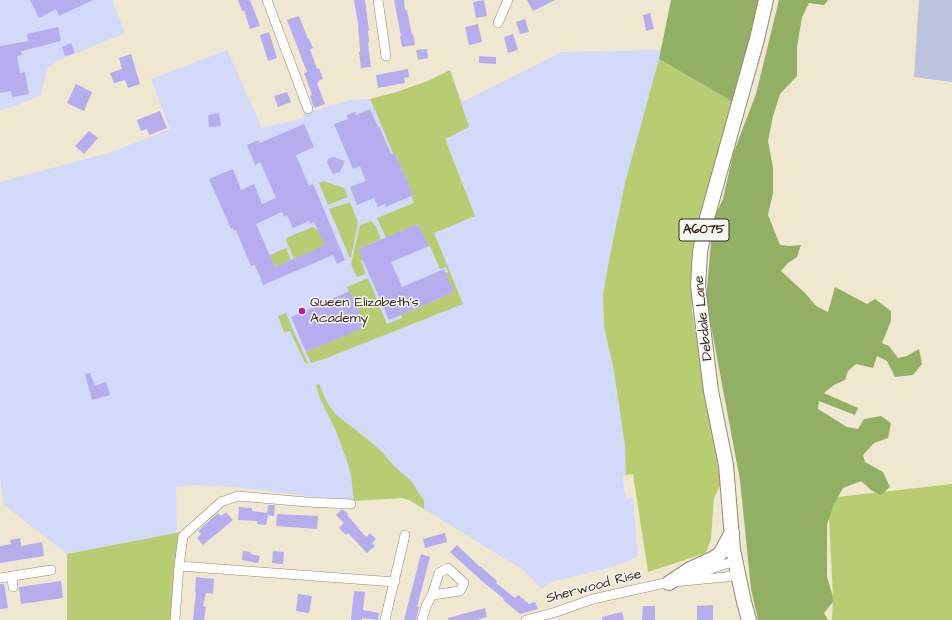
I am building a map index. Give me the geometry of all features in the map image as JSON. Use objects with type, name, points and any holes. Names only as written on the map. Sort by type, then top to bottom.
[{"type":"main road","name":"Debdale Lane","points":[[746,619],[735,561],[726,465],[711,391],[698,286],[700,252],[707,218],[757,40],[766,0]]},
{"type":"main road","points":[[669,583],[690,569],[720,554],[732,531]]},
{"type":"street","points":[[267,0],[308,109]]},
{"type":"street","points":[[378,0],[386,56]]},
{"type":"street","points":[[498,23],[508,0]]},
{"type":"street","points":[[175,620],[183,536],[216,506],[226,500],[238,496],[351,504]]},
{"type":"street","points":[[385,620],[406,535]]},
{"type":"street","name":"Sherwood Rise","points":[[669,583],[735,561]]},
{"type":"street","points":[[179,566],[395,582]]},
{"type":"street","points":[[0,578],[50,570]]},
{"type":"street","name":"Sherwood Rise","points":[[526,620],[556,612],[593,599],[669,583],[738,575]]},
{"type":"street","points":[[12,576],[13,587]]},
{"type":"street","points":[[422,620],[426,606],[432,595]]},
{"type":"shaded area","points":[[0,0],[112,0],[125,33],[57,61],[47,69],[41,95],[15,106],[0,110]]},
{"type":"shaded area","points":[[919,0],[952,0],[952,82],[914,77]]},
{"type":"shaded area","name":"Queen Elizabeth's Academy","points":[[227,50],[262,128],[296,120],[304,117],[303,114],[350,100],[370,99],[397,92],[430,80],[450,70],[462,102],[561,52],[662,50],[625,183],[603,294],[604,327],[614,371],[625,446],[626,475],[622,476],[626,499],[633,498],[638,556],[627,562],[604,569],[551,582],[542,589],[522,569],[409,500],[402,498],[345,500],[234,487],[193,485],[176,487],[177,534],[67,554],[4,505],[0,476],[0,182],[112,152],[170,129],[151,79]]},
{"type":"green space","points":[[671,0],[760,0],[733,102],[659,59]]},
{"type":"green space","points":[[779,0],[828,0],[824,5],[809,3],[802,17],[797,47],[797,76],[780,94],[773,116],[768,141],[773,168],[773,193],[768,215],[780,245],[801,245],[797,257],[788,263],[781,271],[805,293],[816,306],[828,312],[835,287],[867,304],[875,299],[891,311],[891,321],[882,343],[889,346],[898,358],[907,356],[919,349],[922,364],[913,375],[895,377],[887,361],[877,356],[873,368],[856,364],[848,371],[845,380],[834,385],[824,393],[858,408],[855,415],[819,401],[818,409],[847,427],[858,429],[864,419],[881,416],[891,423],[888,438],[874,443],[863,455],[865,462],[883,472],[890,487],[881,495],[871,490],[861,481],[843,488],[833,506],[827,525],[827,577],[833,597],[833,602],[824,613],[828,620],[758,620],[751,589],[740,480],[706,299],[713,220],[723,199],[733,154],[756,94]]},
{"type":"green space","points":[[659,59],[733,102],[694,261],[692,310],[721,484],[714,498],[711,539],[706,553],[648,572],[633,474],[626,475],[625,446],[614,371],[604,327],[603,294],[625,183]]},
{"type":"green space","points":[[450,70],[469,127],[445,139],[475,216],[434,233],[463,304],[311,363],[306,352],[365,327],[347,287],[368,278],[387,324],[402,318],[401,315],[454,292],[446,273],[448,272],[446,267],[440,269],[418,224],[386,238],[377,218],[414,203],[411,196],[413,195],[370,99],[397,92],[430,80]]},
{"type":"green space","points":[[323,181],[344,188],[348,197],[328,205],[319,183]]},
{"type":"green space","points":[[350,202],[358,222],[350,258],[329,209]]},
{"type":"green space","points":[[371,221],[376,227],[381,239],[358,249],[363,260],[361,261],[366,274],[357,277],[351,264],[360,225]]},
{"type":"green space","points":[[313,227],[318,230],[325,245],[294,259],[286,240],[288,237]]},
{"type":"green space","points":[[286,248],[291,260],[275,267],[270,255]]},
{"type":"green space","points":[[286,313],[308,363],[305,363],[290,331],[284,332],[278,316]]},
{"type":"green space","points":[[319,384],[328,404],[335,414],[371,442],[412,482],[424,501],[424,509],[409,500],[402,498],[354,501],[351,475],[346,458],[336,431],[319,396],[316,385]]},
{"type":"green space","points":[[952,484],[952,620],[832,620],[833,597],[828,498]]},
{"type":"green space","points":[[181,532],[172,620],[67,620],[67,554]]},
{"type":"building","points":[[30,0],[93,0],[59,16],[56,9],[39,18]]},
{"type":"building","points":[[238,0],[250,0],[260,26],[250,29],[244,10],[242,11]]},
{"type":"building","points":[[354,0],[365,0],[369,31],[368,43],[371,67],[361,68],[358,24]]},
{"type":"building","points":[[394,0],[404,0],[405,10],[407,10],[415,45],[402,47]]},
{"type":"building","points":[[484,0],[487,16],[476,18],[473,2]]},
{"type":"building","points":[[527,0],[555,0],[533,11]]},
{"type":"building","points":[[650,13],[654,29],[646,31],[643,15]]},
{"type":"building","points":[[299,16],[313,48],[310,49],[317,69],[319,68],[323,79],[317,83],[325,104],[314,108],[310,96],[312,95],[304,73],[307,72],[287,20]]},
{"type":"building","points":[[525,19],[529,32],[520,34],[516,22]]},
{"type":"building","points":[[478,24],[482,42],[469,45],[465,27]]},
{"type":"building","points":[[58,27],[61,41],[21,51],[22,55],[17,56],[20,73],[25,72],[29,94],[12,97],[11,91],[0,93],[0,46],[28,41],[27,34]]},
{"type":"building","points":[[269,32],[277,58],[268,61],[260,35]]},
{"type":"building","points":[[513,34],[518,50],[508,53],[504,37]]},
{"type":"building","points":[[71,43],[75,53],[65,56],[62,47]]},
{"type":"building","points":[[427,49],[428,58],[418,60],[416,50]]},
{"type":"building","points":[[131,54],[140,84],[128,88],[125,80],[114,83],[110,73],[122,69],[119,58]]},
{"type":"building","points":[[479,56],[496,57],[496,64],[479,63]]},
{"type":"building","points":[[408,69],[409,77],[404,78],[405,83],[378,88],[376,75]]},
{"type":"building","points":[[76,84],[92,92],[84,111],[67,103]]},
{"type":"building","points":[[287,92],[291,102],[278,107],[274,96]]},
{"type":"building","points":[[370,109],[391,154],[395,153],[413,195],[386,207],[385,204],[378,207],[374,198],[357,205],[350,187],[366,181],[360,166],[353,169],[334,124],[348,119],[347,115],[355,112],[356,115]]},
{"type":"building","points":[[160,111],[167,128],[149,135],[147,129],[141,131],[137,120]]},
{"type":"building","points":[[219,113],[221,126],[209,127],[208,115]]},
{"type":"building","points":[[304,124],[314,147],[296,155],[309,186],[313,184],[345,260],[337,264],[333,255],[263,285],[255,265],[251,266],[236,230],[234,231],[233,228],[231,229],[209,179],[233,169],[241,190],[254,184],[262,204],[276,198],[260,162],[255,165],[247,145],[259,140],[260,143]],"holes":[[[282,212],[284,217],[287,215],[293,228],[309,221],[310,224],[314,222],[325,245],[275,267],[256,224]]]},
{"type":"building","points":[[89,131],[98,138],[84,154],[75,146]]},
{"type":"building","points":[[333,157],[345,161],[340,172],[334,174],[332,173],[327,162],[328,159]]},
{"type":"building","points":[[418,224],[429,246],[391,262],[402,287],[444,269],[454,292],[389,320],[358,249]]},
{"type":"building","points":[[350,291],[366,327],[306,352],[291,317]]},
{"type":"building","points":[[90,373],[95,386],[106,382],[110,395],[92,400],[85,374]]},
{"type":"building","points":[[268,505],[275,505],[274,516],[268,515],[266,525],[257,524],[257,521],[238,520],[239,507],[252,508],[252,511],[267,513]]},
{"type":"building","points":[[341,510],[344,510],[348,514],[347,515],[366,537],[370,533],[376,539],[372,543],[375,546],[367,553],[348,533],[346,535],[339,528],[344,523],[336,515]]},
{"type":"building","points":[[226,512],[233,520],[203,545],[197,538],[201,534],[198,531],[218,513],[221,516]]},
{"type":"building","points":[[277,514],[318,516],[317,529],[276,526]]},
{"type":"building","points":[[445,533],[447,542],[425,548],[423,539]]},
{"type":"building","points":[[20,538],[21,546],[42,542],[44,556],[0,563],[0,546],[11,544],[10,540]]},
{"type":"building","points":[[457,545],[497,581],[496,583],[515,598],[518,595],[529,604],[535,602],[538,609],[520,614],[450,552]]},
{"type":"building","points":[[243,551],[251,552],[250,554],[260,556],[258,563],[242,560]]},
{"type":"building","points":[[273,551],[284,552],[283,564],[272,563]]},
{"type":"building","points":[[421,554],[430,557],[417,607],[419,607],[416,620],[404,620]]},
{"type":"building","points":[[196,577],[214,579],[213,594],[206,593],[203,606],[206,607],[204,620],[193,620]]},
{"type":"building","points":[[61,581],[63,598],[21,604],[19,587]]},
{"type":"building","points":[[0,584],[4,584],[8,608],[0,609]]},
{"type":"building","points":[[354,591],[365,592],[363,610],[379,613],[378,620],[362,618],[362,620],[351,620]]},
{"type":"building","points":[[298,594],[312,596],[309,613],[296,611]]},
{"type":"building","points":[[713,605],[713,620],[697,620],[697,606]]},
{"type":"building","points":[[643,606],[655,606],[655,620],[642,620]]},
{"type":"building","points":[[485,608],[487,617],[476,620],[448,620],[448,618]]},
{"type":"building","points":[[622,612],[624,620],[602,620],[602,617]]},
{"type":"place","name":"Queen Elizabeth's Academy","points":[[302,311]]}]
